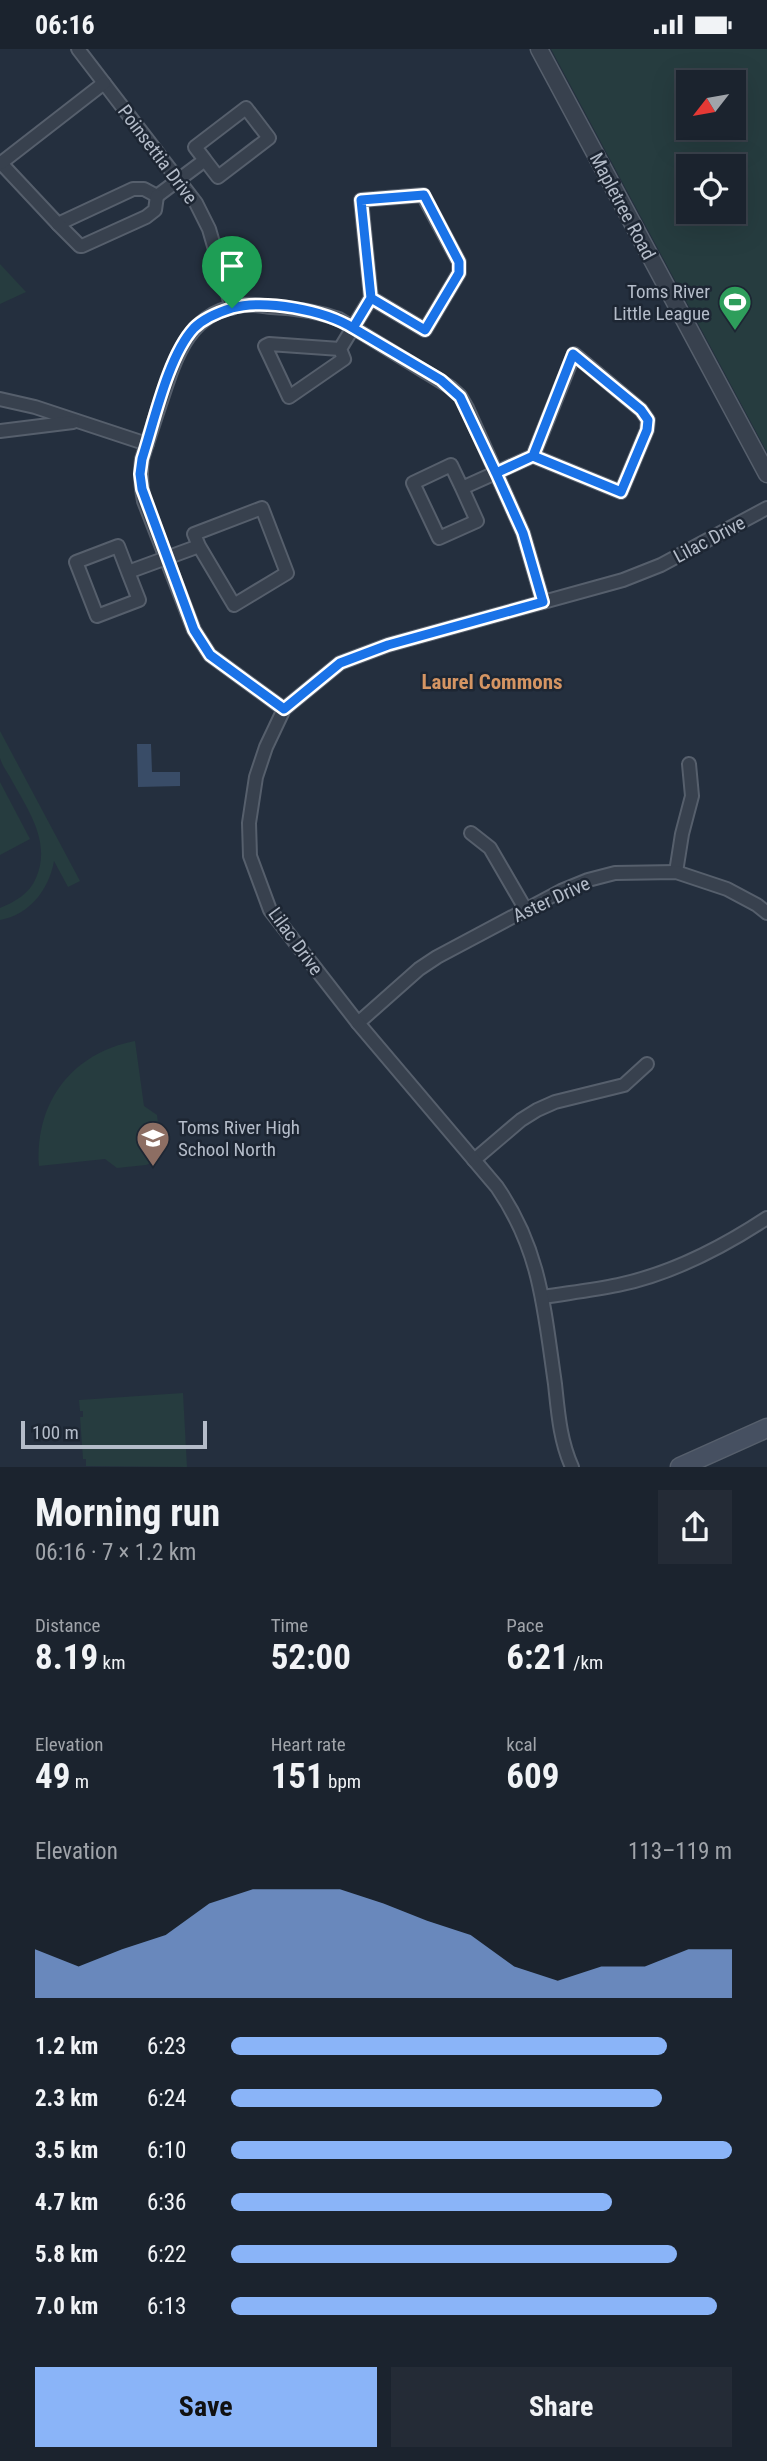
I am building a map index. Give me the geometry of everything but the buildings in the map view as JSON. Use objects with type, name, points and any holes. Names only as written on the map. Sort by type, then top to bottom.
[{"type":"main road","points":[[680,1467],[767,1428]]},
{"type":"street","name":"Poinsettia Drive","points":[[78,49],[196,203],[209,229],[232,308]]},
{"type":"street","name":"Mapletree Road","points":[[538,49],[767,474]]},
{"type":"street","points":[[104,83],[0,162],[80,246],[146,217],[155,210],[158,196],[205,160]]},
{"type":"street","points":[[246,108],[269,138],[218,177],[205,160],[195,147],[246,108]]},
{"type":"street","points":[[58,224],[133,189],[144,189],[158,196]]},
{"type":"street","points":[[340,349],[371,298],[361,200],[424,195],[459,262],[459,273],[425,330],[371,298]]},
{"type":"street","points":[[284,709],[210,655],[194,630],[142,489],[140,474],[147,444],[175,359],[183,343],[195,327],[206,319],[232,308],[243,305],[306,309],[339,319],[441,380],[460,397],[523,533],[543,602]]},
{"type":"street","points":[[269,344],[340,349],[344,359],[289,397],[265,346],[269,344]]},
{"type":"street","points":[[462,488],[533,456],[573,354],[641,410],[648,420],[647,430],[621,492],[533,456]]},
{"type":"street","points":[[0,399],[34,407],[147,444]]},
{"type":"street","points":[[0,431],[77,421]]},
{"type":"street","points":[[452,465],[462,488],[477,521],[439,538],[413,483],[452,465]]},
{"type":"street","points":[[262,508],[287,573],[234,605],[199,545],[194,534],[262,508]]},
{"type":"street","name":"Lilac Drive","points":[[572,1467],[566,1454],[560,1426],[536,1264],[513,1210],[358,1023],[271,910],[250,856],[249,823],[256,777],[266,747],[284,709],[340,663],[388,645],[623,580],[661,565],[767,508]]},
{"type":"street","points":[[128,572],[199,545]]},
{"type":"street","points":[[118,546],[128,572],[139,600],[97,616],[76,562],[118,546]]},
{"type":"street","points":[[676,872],[692,796],[688,764]]},
{"type":"street","points":[[471,833],[490,848],[526,910]]},
{"type":"street","name":"Aster Drive","points":[[358,1023],[419,969],[437,957],[589,880],[628,872],[676,872],[727,889],[767,913]]},
{"type":"street","points":[[474,1160],[537,1109],[624,1085],[647,1064]]},
{"type":"street","points":[[543,1297],[619,1285],[657,1273],[736,1238],[767,1218]]},
{"type":"green space","name":"Toms River Little League","points":[[551,49],[767,49],[767,452]]},
{"type":"green space","points":[[0,264],[26,292],[0,304]]},
{"type":"green space","points":[[0,731],[80,881],[68,887],[54,861],[48,882],[29,907],[0,920],[0,908],[21,896],[36,878],[41,851],[30,813],[1,761]]},
{"type":"green space","points":[[0,782],[30,839],[0,855]]},
{"type":"green space","points":[[135,1041],[144,1106],[157,1115],[161,1146],[159,1160],[146,1165],[117,1168],[105,1159],[39,1166],[43,1121],[62,1084],[76,1069],[93,1057],[113,1047]]},
{"type":"green space","points":[[183,1393],[187,1467],[86,1466],[86,1459],[83,1459],[80,1417],[83,1417],[83,1411],[80,1411],[79,1400]]},
{"type":"water","points":[[137,744],[151,744],[152,772],[180,772],[180,786],[138,787]]},
{"type":"place","name":"Toms River Little League","points":[[735,332]]},
{"type":"place","name":"Toms River High School North","points":[[153,1168]]},
{"type":"district","name":"Laurel Commons","points":[[492,682]]},
{"type":"route","points":[[232,308],[206,319],[195,327],[183,343],[175,359],[142,459],[140,474],[144,501],[201,643],[210,655],[284,709],[340,663],[388,645],[543,602],[523,533],[496,473],[533,456],[621,492],[647,430],[648,420],[641,410],[573,354],[533,456],[496,473],[460,397],[441,380],[353,328],[371,298],[425,330],[459,273],[459,262],[424,195],[361,200],[371,298],[353,328],[339,319],[306,309],[243,305],[232,308]]}]
